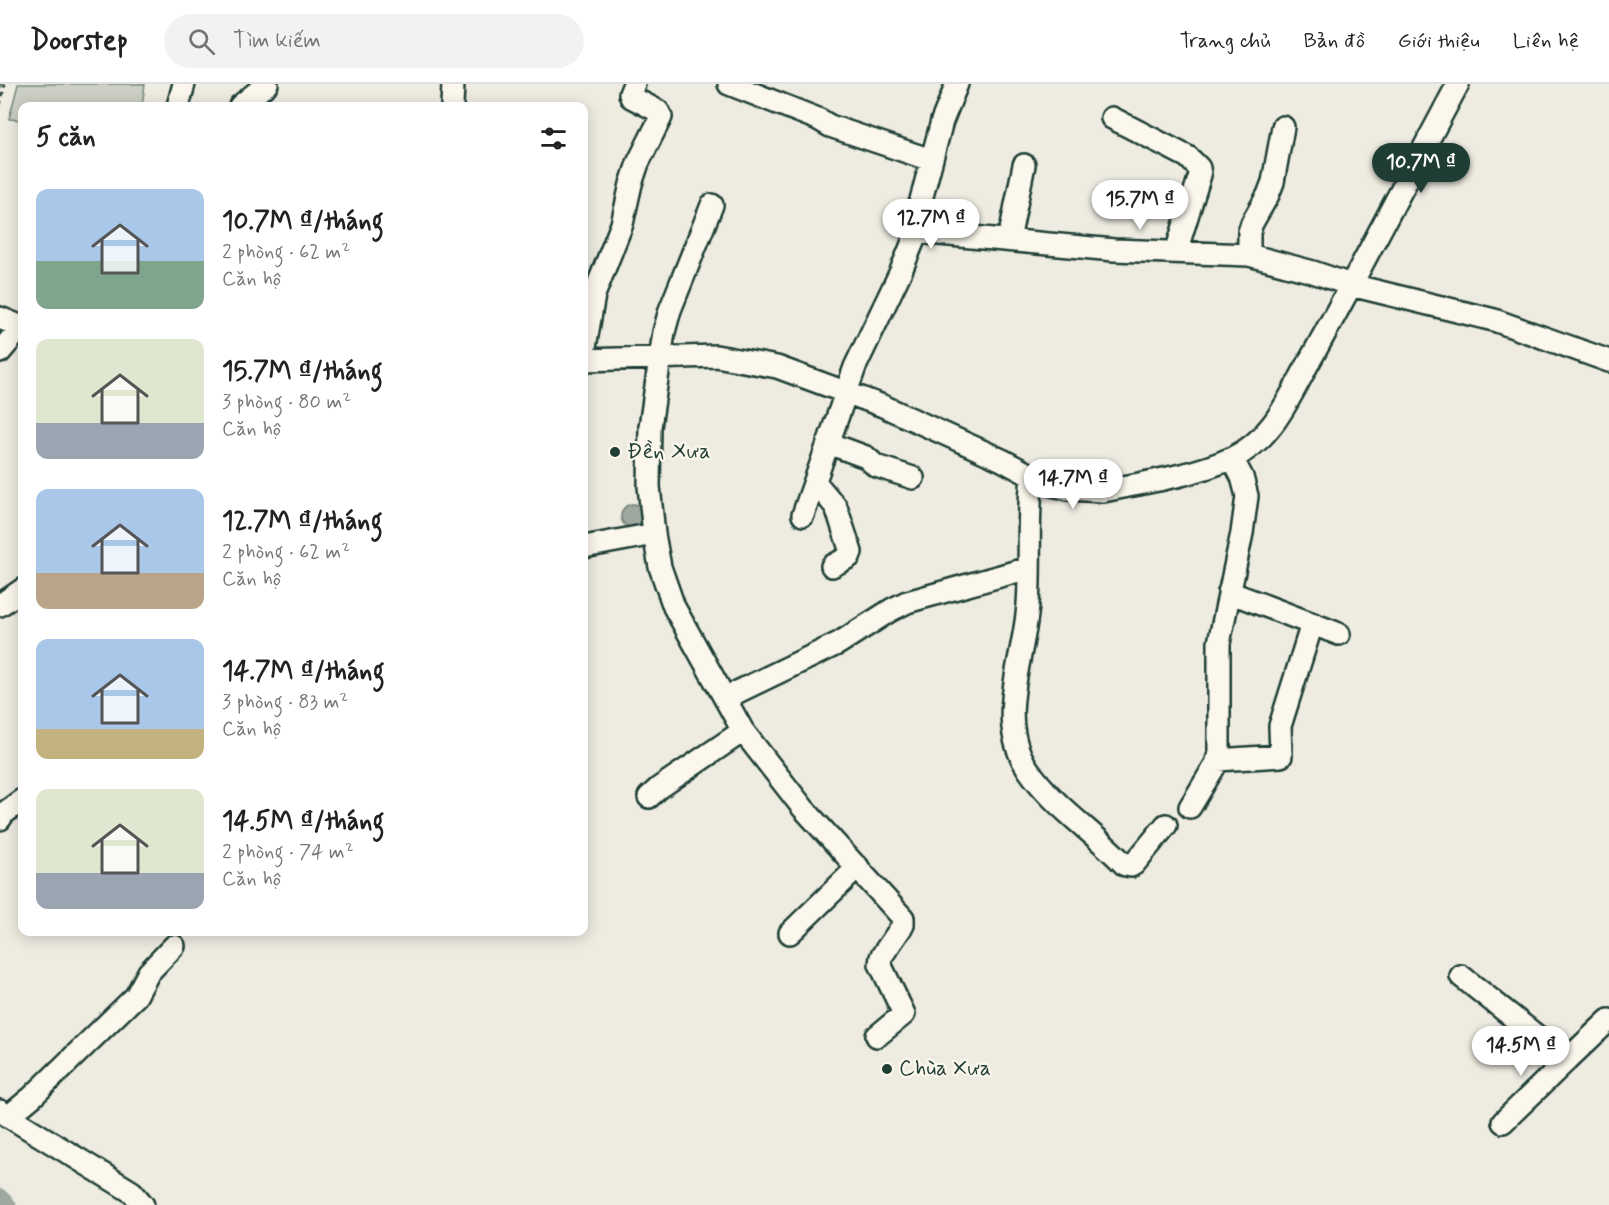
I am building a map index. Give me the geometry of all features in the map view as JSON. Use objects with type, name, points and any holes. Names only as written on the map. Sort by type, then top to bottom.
[{"type":"street","points":[[179,102],[184,84]]},
{"type":"street","points":[[245,102],[267,84]]},
{"type":"street","points":[[452,102],[453,84]]},
{"type":"street","points":[[588,330],[594,295],[622,224],[638,163],[661,117],[658,111],[631,97],[634,84]]},
{"type":"street","points":[[729,84],[818,119],[830,126],[932,160]]},
{"type":"street","points":[[803,515],[855,367],[917,232],[917,215],[942,121],[957,84]]},
{"type":"street","points":[[588,360],[716,356],[777,367],[883,406],[1002,459],[1032,477],[1068,489],[1103,491],[1192,471],[1232,458],[1263,436],[1282,410],[1458,84]]},
{"type":"street","points":[[1112,117],[1188,157],[1199,168],[1200,175],[1176,252]]},
{"type":"street","points":[[1249,255],[1249,232],[1273,182],[1283,127]]},
{"type":"street","points":[[1009,240],[1024,165]]},
{"type":"street","points":[[712,205],[670,310],[664,332],[650,427],[649,486],[660,567],[674,607],[743,730],[803,808],[903,918],[903,925],[881,957],[880,964],[904,1014],[877,1036]]},
{"type":"street","points":[[917,232],[1114,250],[1249,255],[1351,285],[1494,320],[1609,361]]},
{"type":"street","points":[[0,318],[18,325]]},
{"type":"street","points":[[0,352],[18,331]]},
{"type":"street","points":[[828,444],[866,457],[876,465],[913,478]]},
{"type":"street","points":[[1190,807],[1219,754],[1217,696],[1219,643],[1242,533],[1247,496],[1242,477],[1232,458]]},
{"type":"street","points":[[1032,477],[1029,508],[1028,606],[1011,710],[1017,748],[1027,768],[1046,791],[1125,865],[1134,864],[1166,825]]},
{"type":"street","points":[[815,482],[836,507],[851,552],[849,557],[832,566]]},
{"type":"street","points":[[588,546],[654,534]]},
{"type":"street","points":[[725,698],[838,643],[907,602],[1029,568]]},
{"type":"street","points":[[1229,592],[1340,634]]},
{"type":"street","points":[[0,605],[18,593]]},
{"type":"street","points":[[1217,760],[1281,756],[1280,726],[1312,624]]},
{"type":"street","points":[[649,797],[743,730]]},
{"type":"street","points":[[0,819],[18,803]]},
{"type":"street","points":[[790,933],[858,867]]},
{"type":"street","points":[[143,1205],[132,1192],[4,1113],[32,1097],[136,996],[149,972],[174,946]]},
{"type":"street","points":[[1461,976],[1567,1060]]},
{"type":"street","points":[[1503,1122],[1609,1020]]},
{"type":"path","points":[[0,105],[5,84]]},
{"type":"shaded area","points":[[18,84],[145,84],[143,102],[18,102],[18,120],[9,119]]},
{"type":"shaded area","points":[[633,504],[642,507],[645,516],[642,525],[633,528],[624,525],[621,516],[624,507]]},
{"type":"waterway","points":[[0,1196],[9,1205]]},
{"type":"place","name":"Đền Xưa","points":[[615,452]]},
{"type":"place","name":"Chùa Xưa","points":[[887,1069]]}]
